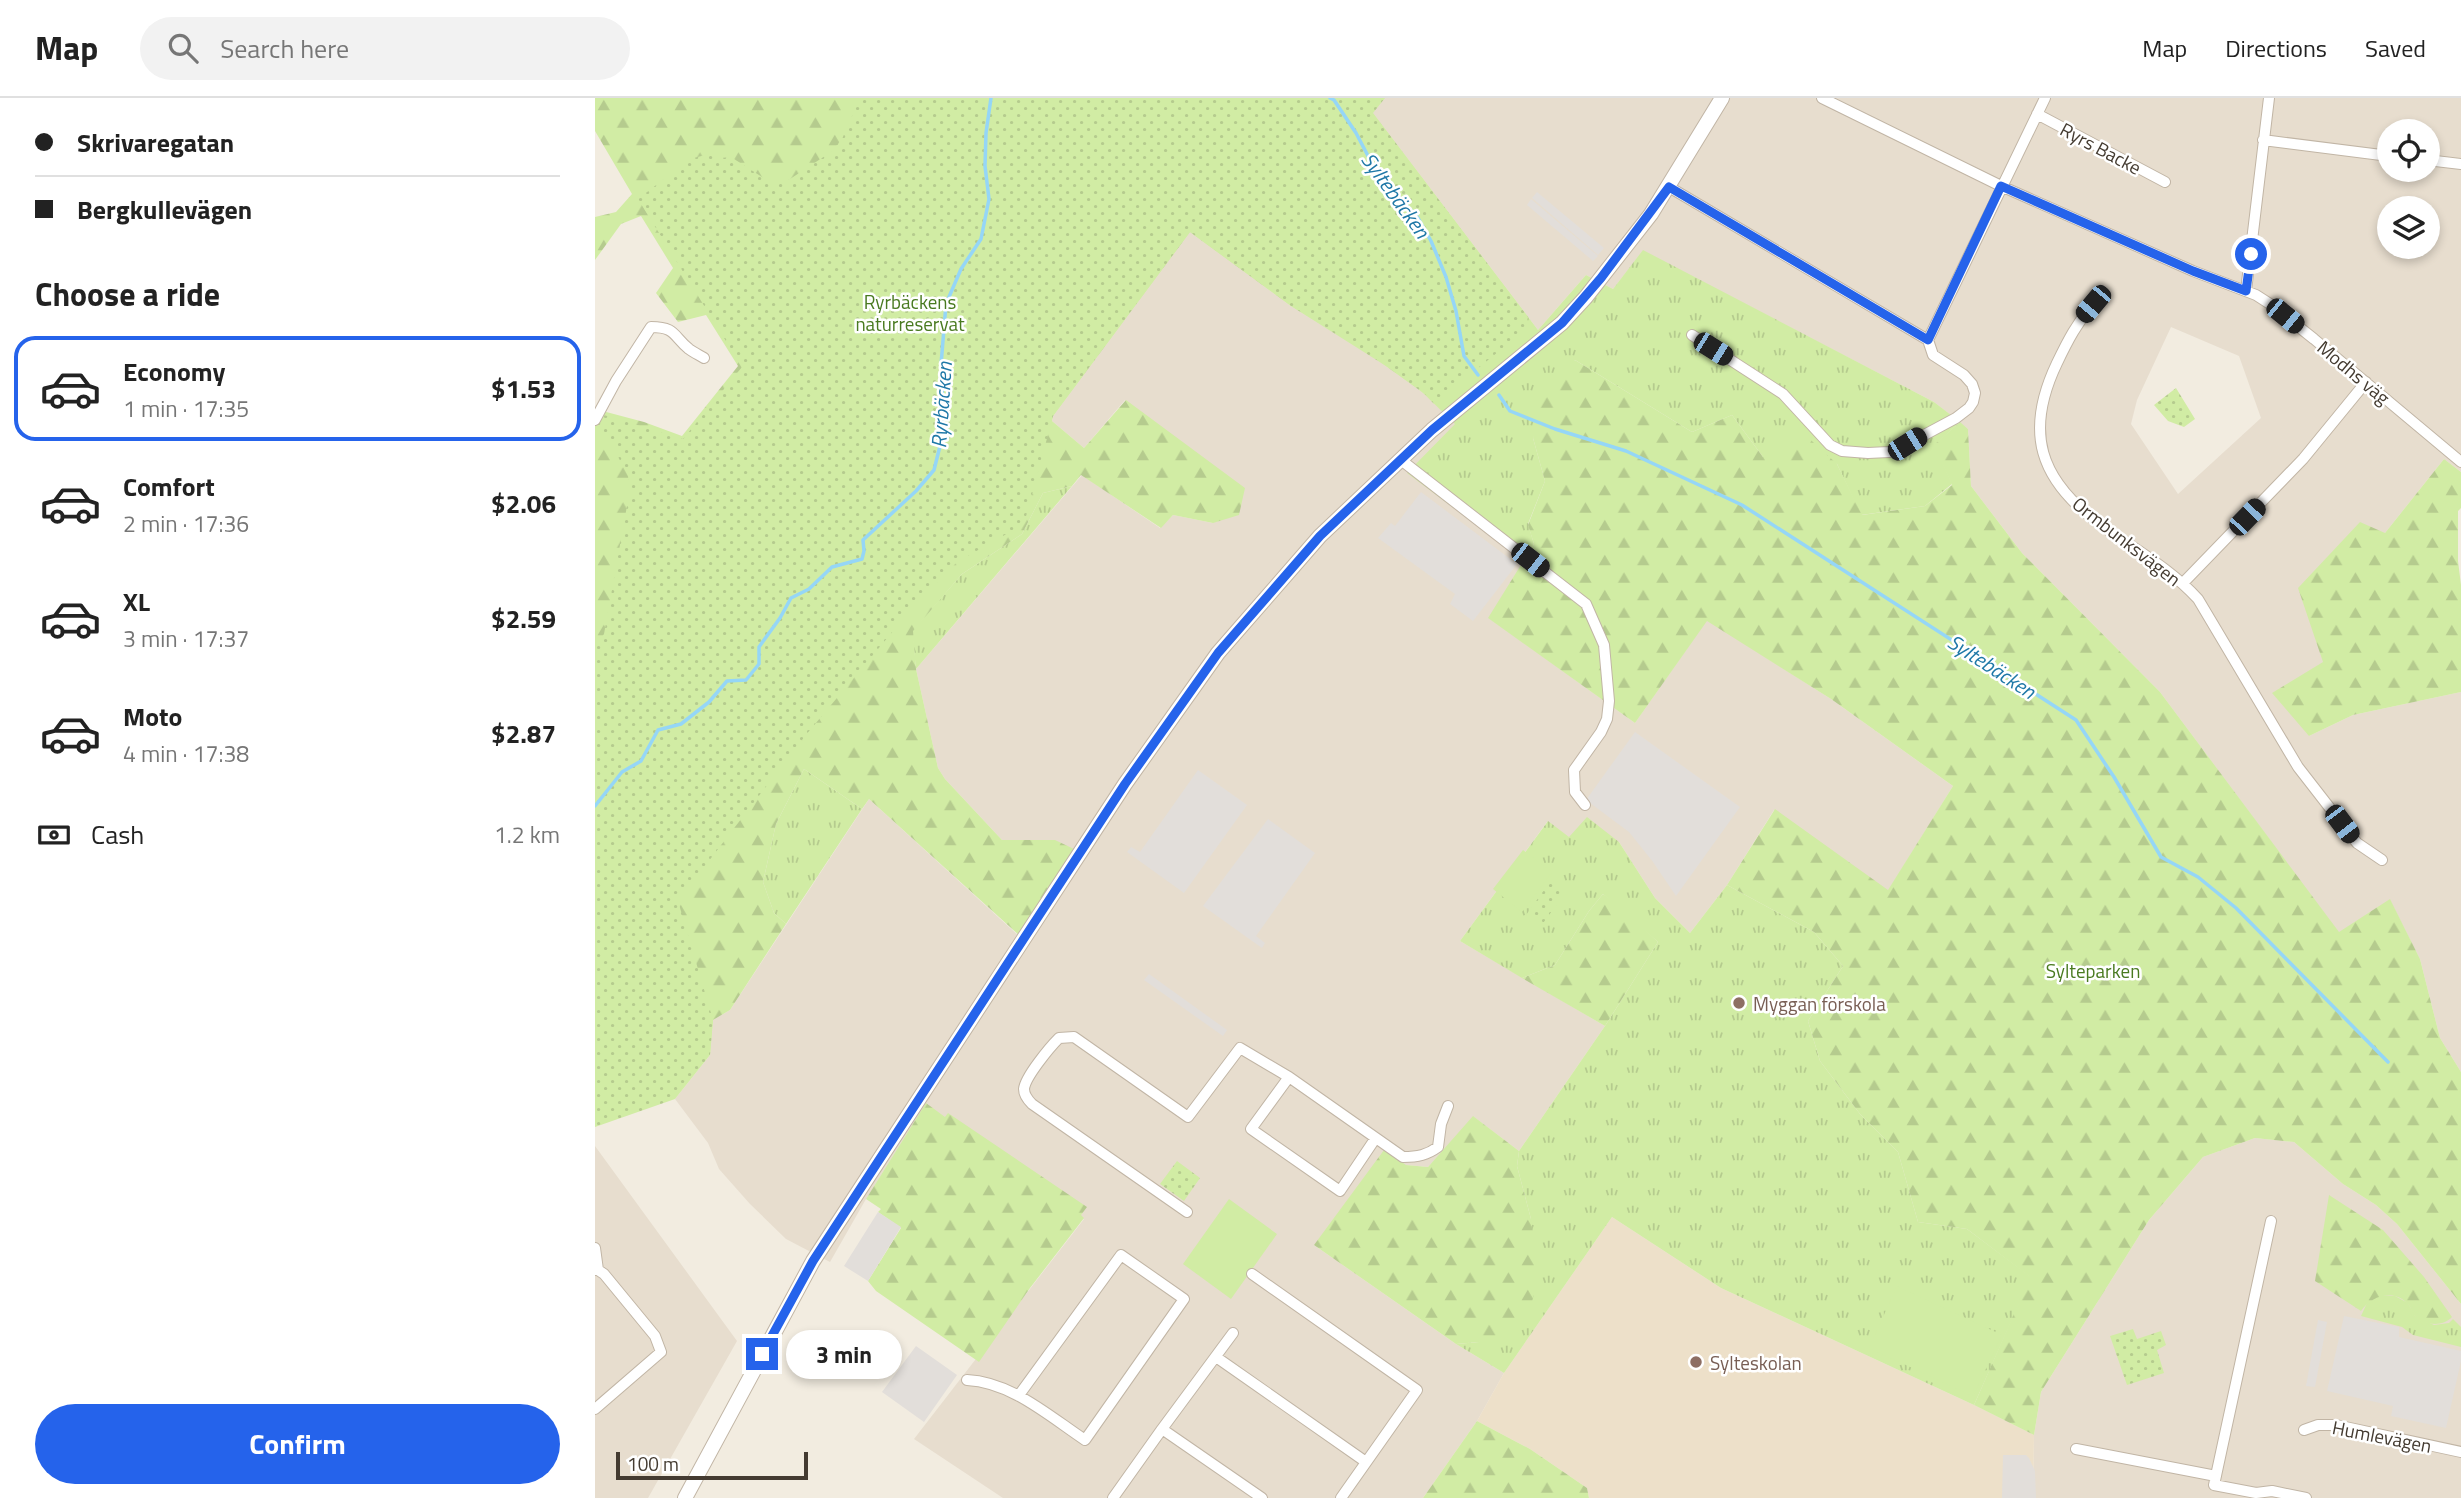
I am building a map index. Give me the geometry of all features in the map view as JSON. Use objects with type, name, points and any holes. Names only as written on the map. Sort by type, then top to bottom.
[{"type":"street","points":[[685,1498],[813,1261],[1125,784],[1218,653],[1320,536],[1432,430],[1562,323],[1601,278],[1669,187],[1722,98]]},
{"type":"street","name":"Modhs väg","points":[[1822,98],[2001,186],[2193,271],[2246,291],[2270,304],[2461,462]]},
{"type":"street","name":"Ryrs Backe","points":[[1928,340],[2045,98]]},
{"type":"street","points":[[2246,291],[2269,98]]},
{"type":"street","name":"Ryrs Backe","points":[[2037,114],[2165,182]]},
{"type":"street","points":[[2263,141],[2377,155]]},
{"type":"street","points":[[2440,162],[2461,164]]},
{"type":"street","points":[[1669,187],[1928,340],[1933,355],[1964,375],[1972,384],[1975,393],[1969,408],[1956,418],[1900,448],[1889,452],[1842,451],[1830,445],[1783,394],[1692,335]]},
{"type":"street","name":"Ormbunksvägen","points":[[2093,304],[2076,325],[2042,399],[2039,422],[2043,454],[2048,468],[2073,502],[2183,583],[2208,614],[2298,767],[2357,843],[2382,860]]},
{"type":"street","points":[[595,420],[616,381],[651,327],[663,327],[675,333],[687,348],[703,358]]},
{"type":"street","points":[[2183,583],[2303,459],[2366,382]]},
{"type":"street","points":[[1401,460],[1586,604],[1604,645],[1609,701],[1607,719],[1601,732],[1574,770],[1575,792],[1585,805]]},
{"type":"street","points":[[1187,1212],[1032,1104],[1026,1097],[1024,1089],[1027,1080],[1059,1038],[1074,1037],[1188,1117],[1240,1048],[1289,1077],[1403,1157],[1429,1154],[1438,1147],[1441,1124],[1448,1106]]},
{"type":"street","points":[[1289,1077],[1251,1129],[1340,1191],[1375,1139]]},
{"type":"street","points":[[2271,1221],[2214,1485],[2256,1493],[2272,1491],[2305,1498]]},
{"type":"street","points":[[595,1248],[596,1270],[604,1273],[655,1336],[661,1352],[595,1409]]},
{"type":"street","points":[[967,1380],[979,1381],[1019,1395],[1085,1440],[1184,1299],[1121,1255],[1019,1395]]},
{"type":"street","points":[[1252,1274],[1417,1390],[1341,1498]]},
{"type":"street","points":[[1113,1498],[1233,1333]]},
{"type":"street","points":[[1216,1357],[1366,1462]]},
{"type":"street","name":"Humlevägen","points":[[2304,1430],[2318,1425],[2336,1425],[2461,1452]]},
{"type":"street","points":[[1162,1429],[1262,1498]]},
{"type":"street","points":[[2076,1449],[2216,1476]]},
{"type":"shaded area","points":[[1385,98],[2461,98],[2461,472],[2444,459],[2385,533],[2323,662],[2309,736],[2353,715],[2461,692],[2461,1072],[2440,1038],[2420,959],[2390,900],[2339,933],[2160,692],[2022,553],[1971,486],[1968,429],[1934,402],[1643,251],[1613,289],[1586,275],[1538,330],[1372,112]],"holes":[[[2171,327],[2239,356],[2261,418],[2178,494],[2131,424],[2137,400]]]},
{"type":"shaded area","points":[[1537,192],[1604,248],[1598,255],[1532,198]]},
{"type":"shaded area","points":[[1531,199],[1598,256],[1593,261],[1527,205]]},
{"type":"shaded area","points":[[1190,231],[1291,306],[1409,382],[1456,424],[1524,561],[1489,618],[1635,723],[1707,620],[1831,699],[1953,786],[1888,891],[1774,810],[1727,885],[1690,933],[1655,898],[1619,842],[1569,838],[1547,822],[1460,941],[1605,1026],[1519,1151],[1474,1117],[1428,1167],[1406,1165],[1314,1245],[1456,1344],[1504,1373],[1477,1421],[1423,1498],[1003,1498],[914,1439],[1084,1219],[926,1104],[830,1262],[786,1239],[750,1204],[719,1169],[708,1143],[675,1099],[710,1055],[713,1020],[730,1010],[869,799],[1021,938],[1055,840],[1002,840],[945,779],[938,768],[916,669],[1082,475],[1160,528],[1173,515],[1213,523],[1125,400],[1084,448],[1052,421],[1053,416]]},
{"type":"shaded area","points":[[1421,492],[1517,564],[1473,621],[1450,604],[1455,594],[1378,538],[1391,523],[1395,526]]},
{"type":"shaded area","points":[[1635,732],[1740,807],[1676,896],[1629,832],[1586,800]]},
{"type":"shaded area","points":[[1198,770],[1247,805],[1184,893],[1127,852],[1131,847],[1140,852]]},
{"type":"shaded area","points":[[1268,819],[1315,853],[1256,936],[1265,943],[1262,948],[1203,906]]},
{"type":"shaded area","points":[[1149,974],[1227,1030],[1223,1036],[1144,980]]},
{"type":"shaded area","points":[[2255,1138],[2294,1142],[2343,1184],[2376,1205],[2397,1224],[2461,1304],[2461,1498],[2033,1498],[2034,1435],[2041,1392],[2149,1220],[2203,1157]]},
{"type":"shaded area","points":[[595,1146],[737,1341],[648,1498],[595,1498]]},
{"type":"shaded area","points":[[878,1212],[901,1227],[868,1281],[844,1266]]},
{"type":"shaded area","name":"Sylteskolan","points":[[1612,1217],[1721,1288],[2034,1435],[2033,1498],[1589,1498],[1587,1488],[1530,1449],[1477,1421],[1504,1373]]},
{"type":"shaded area","points":[[2344,1316],[2399,1327],[2399,1337],[2461,1351],[2446,1428],[2391,1416],[2393,1406],[2327,1391]]},
{"type":"shaded area","points":[[2318,1320],[2327,1322],[2315,1387],[2306,1386]]},
{"type":"shaded area","points":[[916,1346],[957,1375],[924,1422],[882,1392]]},
{"type":"shaded area","points":[[2003,1455],[2026,1455],[2029,1458],[2035,1471],[2036,1498],[2002,1498]]},
{"type":"green space","name":"Ryrbäckens naturreservat","points":[[595,98],[1385,98],[1372,112],[1420,390],[1363,350],[1291,306],[1190,232],[1053,416],[1052,421],[1084,448],[1126,400],[1245,488],[1239,515],[1213,523],[1173,515],[1161,528],[1081,475],[1072,486],[1043,493],[1022,534],[962,574],[913,631],[916,669],[938,768],[945,779],[1002,840],[1055,840],[1074,849],[1022,938],[869,799],[862,809],[804,769],[776,824],[763,882],[774,913],[786,924],[730,1010],[713,1020],[710,1055],[627,979],[595,933],[595,409],[644,422],[682,436],[738,366],[706,315],[678,322],[656,293],[673,268],[641,216],[621,224],[595,260],[595,217],[616,212],[632,194],[595,131]]},
{"type":"green space","name":"Ryrbäckens naturreservat","points":[[860,98],[1385,98],[1373,113],[1528,317],[1525,330],[1434,404],[1386,366],[1291,306],[1190,232],[1053,416],[1024,524],[957,562],[899,624],[805,736],[678,901],[713,1020],[710,1055],[675,1099],[595,1127],[595,646],[604,634],[630,489],[628,476],[612,445],[595,429],[604,415],[683,439],[742,367],[638,199],[690,159],[709,154],[721,158],[731,157],[770,182],[787,181],[831,152],[842,139]]},
{"type":"green space","points":[[1372,112],[1538,330],[1586,275],[1613,289],[1643,250],[1934,402],[1960,422],[1935,445],[1952,484],[1925,506],[1861,515],[1837,464],[1763,457],[1732,415],[1692,432],[1575,360],[1533,438],[1545,481],[1528,524],[1534,544],[1524,561],[1407,473],[1455,424],[1420,390]]},
{"type":"green space","name":"Sylteparken","points":[[1575,360],[1692,432],[1732,415],[1763,457],[1802,432],[1837,464],[1862,515],[1925,506],[1952,485],[1934,445],[1960,422],[1968,429],[1971,486],[2022,553],[2160,692],[2339,932],[2390,899],[2420,959],[2440,1038],[2461,1072],[2461,1304],[2397,1224],[2376,1205],[2343,1184],[2294,1142],[2255,1138],[2203,1157],[2149,1220],[2041,1392],[2034,1435],[1974,1405],[2030,1277],[1967,1229],[1918,1222],[1898,1152],[1860,1114],[1820,1061],[1808,1021],[1843,966],[1814,932],[1727,885],[1775,809],[1888,890],[1953,786],[1831,699],[1707,621],[1635,723],[1488,618],[1534,544],[1528,525],[1545,481],[1533,438],[1539,396]]},
{"type":"green space","points":[[2176,388],[2195,419],[2184,427],[2168,421],[2154,405]]},
{"type":"green space","points":[[2444,459],[2461,472],[2458,561],[2461,585],[2461,692],[2353,715],[2309,736],[2272,693],[2323,662],[2298,588],[2360,522],[2385,533]]},
{"type":"green space","points":[[1072,486],[916,669],[912,631],[962,574],[1022,534],[1043,493]]},
{"type":"green space","points":[[804,769],[862,809],[786,924],[774,913],[763,882],[776,824]]},
{"type":"green space","points":[[1587,817],[1619,842],[1655,898],[1690,933],[1727,885],[1814,932],[1843,966],[1808,1021],[1820,1061],[1860,1114],[1898,1152],[1918,1222],[1967,1229],[2031,1277],[1974,1405],[1721,1288],[1612,1217],[1504,1373],[1456,1344],[1479,1342],[1531,1219],[1517,1166],[1519,1151],[1605,1026],[1658,942],[1603,894],[1555,965],[1522,978],[1460,941],[1548,821],[1569,837]]},
{"type":"green space","points":[[1523,850],[1552,872],[1522,912],[1493,889]]},
{"type":"green space","points":[[1550,882],[1565,893],[1541,926],[1526,915]]},
{"type":"green space","points":[[1603,894],[1620,906],[1658,942],[1605,1026],[1522,978],[1555,965]]},
{"type":"green space","points":[[926,1103],[945,1117],[948,1113],[1087,1207],[1081,1215],[1084,1218],[1030,1288],[979,1362],[876,1291],[868,1281],[901,1228],[878,1212],[881,1209],[866,1199]]},
{"type":"green space","points":[[1473,1116],[1519,1151],[1517,1166],[1531,1219],[1539,1281],[1530,1306],[1498,1335],[1479,1342],[1456,1344],[1314,1245],[1384,1150],[1406,1165],[1428,1167]]},
{"type":"green space","points":[[1177,1161],[1200,1178],[1184,1201],[1160,1184]]},
{"type":"green space","points":[[2329,1195],[2383,1230],[2424,1277],[2452,1317],[2443,1323],[2427,1323],[2417,1318],[2402,1299],[2389,1295],[2370,1301],[2361,1311],[2315,1281]]},
{"type":"green space","points":[[1229,1199],[1277,1234],[1231,1299],[1183,1264]]},
{"type":"green space","points":[[1897,1286],[2002,1335],[1973,1396],[1869,1348]]},
{"type":"green space","points":[[2380,1295],[2395,1296],[2408,1303],[2415,1316],[2434,1325],[2449,1323],[2453,1319],[2461,1327],[2461,1347],[2413,1335],[2402,1327],[2361,1316],[2367,1303]]},
{"type":"green space","points":[[2133,1329],[2137,1339],[2161,1331],[2166,1345],[2157,1350],[2164,1373],[2127,1385],[2110,1336]]},
{"type":"green space","points":[[1477,1421],[1530,1449],[1587,1488],[1589,1498],[1423,1498]]},
{"type":"waterway","name":"Ryrbäcken","points":[[595,806],[622,772],[641,761],[658,730],[681,724],[709,702],[727,681],[746,680],[759,664],[759,647],[791,598],[809,589],[832,567],[862,559],[863,540],[916,491],[934,470],[940,446],[943,409],[941,365],[946,304],[961,269],[981,239],[989,199],[985,166],[991,98]]},
{"type":"waterway","name":"Syltebäcken","points":[[1330,98],[1356,133],[1377,173],[1418,218],[1431,241],[1456,311],[1464,356],[1478,375]]},
{"type":"waterway","name":"Syltebäcken","points":[[1499,395],[1510,411],[1555,429],[1626,451],[1742,505],[2076,720],[2114,777],[2161,857],[2198,877],[2236,908],[2388,1062]]},
{"type":"place","name":"Myggan förskola","points":[[1739,1003]]},
{"type":"place","name":"Sylteskolan","points":[[1696,1362]]},
{"type":"route","points":[[762,1354],[813,1261],[1125,784],[1218,653],[1320,536],[1432,430],[1562,323],[1601,278],[1669,187],[1928,340],[2001,186],[2193,271],[2246,291],[2251,254]]}]
